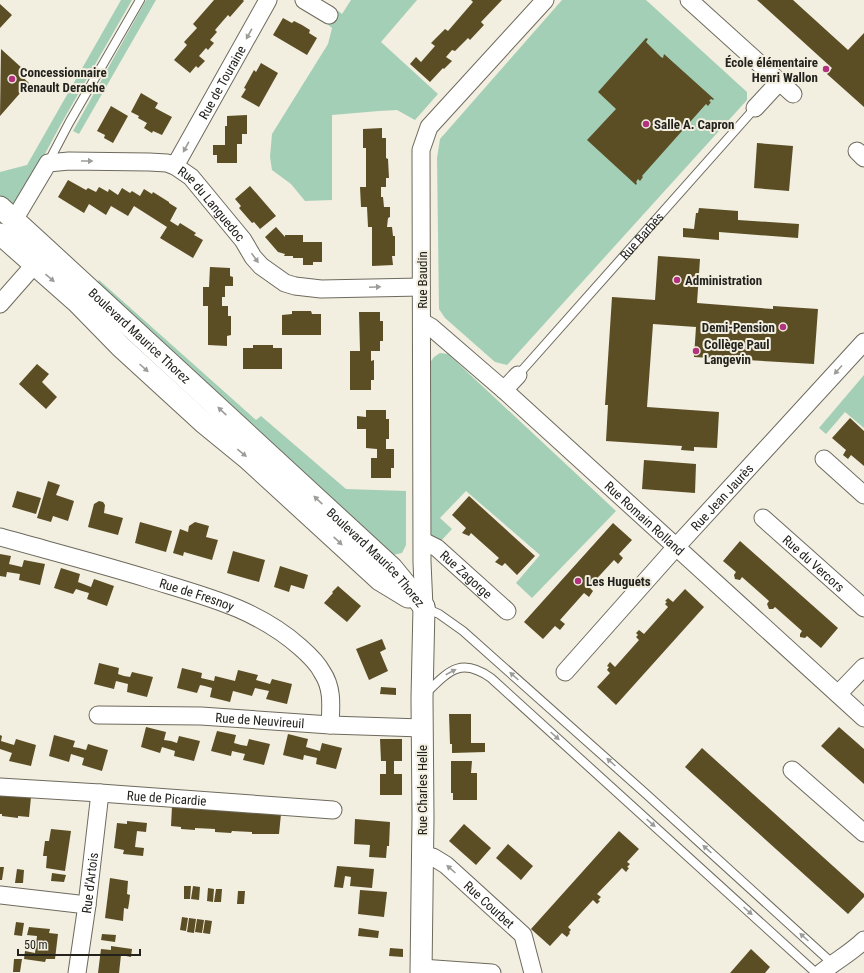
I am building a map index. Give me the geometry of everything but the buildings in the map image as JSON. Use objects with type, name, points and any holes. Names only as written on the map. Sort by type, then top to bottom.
[{"type":"street","name":"Rue de Touraine","points":[[175,166],[268,0]]},
{"type":"street","points":[[304,0],[329,15]]},
{"type":"street","name":"Rue Baudin","points":[[424,607],[421,150],[429,127],[545,0]]},
{"type":"street","points":[[689,0],[793,94]]},
{"type":"street","name":"Rue Barbès","points":[[756,108],[780,82]]},
{"type":"street","name":"Rue du Languedoc","points":[[48,163],[69,161],[149,162],[166,163],[175,166],[191,177],[243,240],[253,257],[261,266],[285,283],[295,286],[322,289],[422,287]]},
{"type":"street","points":[[5,220],[48,163]]},
{"type":"street","name":"Boulevard Maurice Thorez","points":[[5,220],[41,257],[76,301],[125,351],[203,422],[247,458],[380,580],[424,607]]},
{"type":"street","points":[[0,304],[41,257]]},
{"type":"street","name":"Rue Romain Rolland","points":[[422,322],[504,390],[864,718]]},
{"type":"street","name":"Rue Jean Jaurès","points":[[565,672],[676,547],[864,342]]},
{"type":"street","name":"Rue Barbès","points":[[504,390],[518,375]]},
{"type":"street","points":[[824,459],[864,495]]},
{"type":"street","name":"Rue du Vercors","points":[[763,518],[864,608]]},
{"type":"street","name":"Rue de Fresnoy","points":[[0,538],[95,562],[223,601],[275,627],[309,656],[322,672],[328,684],[331,700],[330,725]]},
{"type":"street","name":"Rue Zagorge","points":[[423,541],[437,548],[507,611]]},
{"type":"street","name":"Rue Charles Helle","points":[[421,971],[422,698],[424,607]]},
{"type":"street","points":[[838,694],[864,666]]},
{"type":"street","name":"Rue de Neuvireuil","points":[[98,715],[201,716],[330,725],[422,728]]},
{"type":"street","points":[[792,770],[864,833]]},
{"type":"street","name":"Rue de Picardie","points":[[0,787],[333,810]]},
{"type":"street","name":"Rue d'Artois","points":[[77,973],[87,905],[100,793]]},
{"type":"street","name":"Rue Courbet","points":[[422,855],[433,857],[446,865],[523,935],[533,973]]},
{"type":"street","points":[[0,895],[87,905]]},
{"type":"street","points":[[827,968],[857,947],[864,940]]},
{"type":"street","points":[[421,971],[492,973]]},
{"type":"lane","points":[[48,163],[72,117],[140,0]]},
{"type":"lane","name":"Rue Barbès","points":[[518,375],[756,108]]},
{"type":"lane","points":[[424,607],[439,614],[464,630],[827,968]]},
{"type":"lane","points":[[422,698],[443,677],[457,669],[472,668],[491,678],[816,973]]},
{"type":"green space","points":[[121,0],[132,0],[61,124],[18,204],[6,205],[0,200],[0,172],[27,165]]},
{"type":"green space","points":[[146,0],[156,0],[79,134],[73,131]]},
{"type":"green space","points":[[351,0],[417,0],[381,42],[438,94],[415,120],[397,110],[332,115],[332,200],[305,201],[291,184],[272,170],[270,157],[272,134],[328,44],[332,28],[325,22],[333,7],[342,14]]},
{"type":"green space","points":[[562,0],[646,0],[747,92],[747,100],[507,365],[495,362],[445,318],[439,309],[437,158],[440,139]]},
{"type":"green space","points":[[99,280],[256,420],[261,416],[346,489],[406,491],[406,545],[402,553],[393,555],[388,551],[96,285]]},
{"type":"green space","points":[[440,353],[448,354],[616,511],[532,598],[516,583],[540,555],[466,491],[440,518],[452,529],[440,542],[432,536],[429,526],[429,364],[434,357]]},
{"type":"green space","points":[[864,375],[864,428],[845,412],[826,434],[819,428]]},
{"type":"place","name":"École élémentaire Henri Wallon","points":[[826,69]]},
{"type":"place","name":"Concessionnaire Renault Derache","points":[[12,79]]},
{"type":"place","name":"Salle A. Capron","points":[[646,124]]},
{"type":"place","name":"Administration","points":[[677,280]]},
{"type":"place","name":"Demi-Pension","points":[[783,327]]},
{"type":"place","name":"Collège Paul Langevin","points":[[696,351]]},
{"type":"place","name":"Les Huguets","points":[[578,581]]}]
